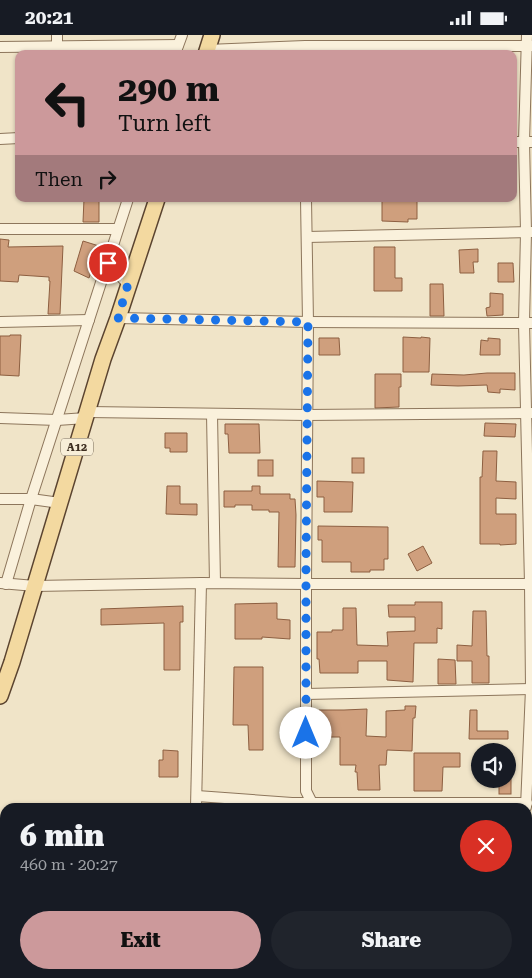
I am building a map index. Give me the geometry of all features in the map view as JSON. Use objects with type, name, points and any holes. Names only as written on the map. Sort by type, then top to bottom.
[{"type":"main road","points":[[207,50],[212,35]]},
{"type":"main road","name":"A12","points":[[0,696],[104,359],[156,202]]},
{"type":"street","points":[[57,35],[57,50]]},
{"type":"street","points":[[0,47],[57,50],[176,50],[182,35]]},
{"type":"street","points":[[527,35],[529,46],[523,142],[529,232],[531,689],[527,803]]},
{"type":"street","points":[[305,50],[529,46]]},
{"type":"street","points":[[0,139],[15,138]]},
{"type":"street","points":[[127,202],[3,584],[35,586],[201,583],[306,585],[531,584]]},
{"type":"street","points":[[306,202],[308,322],[306,415],[306,791],[312,803]]},
{"type":"street","points":[[0,229],[118,229]]},
{"type":"street","points":[[307,237],[529,232]]},
{"type":"street","points":[[108,263],[128,284]]},
{"type":"street","points":[[118,318],[308,322],[528,323]]},
{"type":"street","points":[[0,322],[89,320]]},
{"type":"street","points":[[0,418],[57,420],[87,415],[529,413]]},
{"type":"street","points":[[212,414],[215,583]]},
{"type":"street","points":[[0,499],[31,499],[60,503]]},
{"type":"street","points":[[196,803],[201,583]]},
{"type":"street","points":[[306,694],[531,689]]},
{"type":"street","points":[[197,796],[292,803]]},
{"type":"building","points":[[84,202],[99,202],[99,222],[83,222]]},
{"type":"building","points":[[382,202],[417,202],[417,219],[408,219],[408,222],[382,221]]},
{"type":"building","points":[[0,239],[9,240],[8,247],[63,246],[60,314],[48,314],[49,277],[19,275],[18,282],[0,281]]},
{"type":"building","points":[[83,241],[99,246],[89,278],[74,271]]},
{"type":"building","points":[[374,247],[395,247],[395,278],[402,278],[402,291],[374,291]]},
{"type":"building","points":[[478,249],[478,262],[473,262],[474,273],[460,273],[459,250]]},
{"type":"building","points":[[498,263],[513,263],[514,282],[498,282]]},
{"type":"building","points":[[430,284],[443,284],[444,316],[430,316]]},
{"type":"building","points":[[490,293],[503,294],[503,315],[487,316],[486,308],[490,307]]},
{"type":"building","points":[[21,335],[19,376],[0,375],[0,336]]},
{"type":"building","points":[[403,337],[430,338],[429,372],[403,372]]},
{"type":"building","points":[[319,338],[339,338],[340,355],[319,355]]},
{"type":"building","points":[[488,338],[500,339],[500,355],[480,355],[481,340],[488,341]]},
{"type":"building","points":[[515,373],[515,390],[500,389],[500,393],[488,392],[487,385],[431,385],[432,374],[464,375]]},
{"type":"building","points":[[375,374],[401,374],[399,407],[375,408]]},
{"type":"building","points":[[485,423],[516,424],[515,437],[484,436]]},
{"type":"building","points":[[225,424],[259,424],[260,453],[229,453],[228,434],[225,434]]},
{"type":"building","points":[[165,433],[187,433],[187,452],[170,452],[170,448],[165,448]]},
{"type":"building","points":[[483,451],[497,451],[496,481],[516,482],[516,499],[496,498],[496,514],[516,514],[516,544],[480,544],[480,477],[482,477]]},
{"type":"building","points":[[352,458],[364,458],[364,473],[352,473]]},
{"type":"building","points":[[258,460],[273,460],[273,476],[258,476]]},
{"type":"building","points":[[317,481],[353,482],[352,512],[324,512],[324,497],[317,497]]},
{"type":"building","points":[[167,486],[180,486],[180,504],[197,504],[197,515],[166,514]]},
{"type":"building","points":[[252,486],[260,486],[260,494],[290,494],[290,499],[295,499],[295,567],[278,567],[279,512],[252,510],[252,505],[224,507],[224,491],[252,491]]},
{"type":"building","points":[[318,526],[388,527],[388,559],[384,559],[384,570],[351,572],[351,562],[322,562],[322,540],[318,540]]},
{"type":"building","points":[[423,546],[432,563],[417,571],[408,554]]},
{"type":"building","points":[[415,602],[442,602],[442,629],[437,628],[437,643],[414,643],[413,682],[387,680],[387,661],[358,661],[358,673],[320,673],[319,659],[317,659],[317,632],[343,630],[343,608],[356,608],[357,645],[388,646],[387,632],[415,631],[415,617],[389,617],[388,605],[415,605]]},
{"type":"building","points":[[277,603],[277,619],[290,620],[290,639],[262,637],[262,639],[235,639],[235,604]]},
{"type":"building","points":[[183,606],[183,622],[180,622],[180,670],[164,670],[164,623],[101,625],[101,609]]},
{"type":"building","points":[[473,611],[486,611],[489,683],[472,683],[472,661],[457,661],[457,645],[472,646]]},
{"type":"building","points":[[438,659],[455,660],[456,684],[438,684]]},
{"type":"building","points":[[234,667],[263,667],[263,750],[249,750],[248,725],[233,725]]},
{"type":"building","points":[[405,706],[416,706],[415,718],[413,718],[412,751],[387,750],[386,765],[379,765],[380,790],[358,790],[357,772],[355,772],[356,765],[340,765],[340,737],[318,737],[319,710],[367,709],[366,736],[386,737],[386,711],[405,710]]},
{"type":"building","points":[[470,710],[477,710],[477,731],[508,731],[508,739],[469,739]]},
{"type":"building","points":[[163,750],[178,751],[178,777],[159,777],[159,760],[163,760]]},
{"type":"building","points":[[414,753],[460,753],[460,767],[443,767],[442,791],[414,791]]},
{"type":"building","points":[[499,788],[511,788],[511,794],[499,794]]},
{"type":"route","points":[[108,263],[128,284],[118,318],[308,322],[306,415],[306,733]]}]
